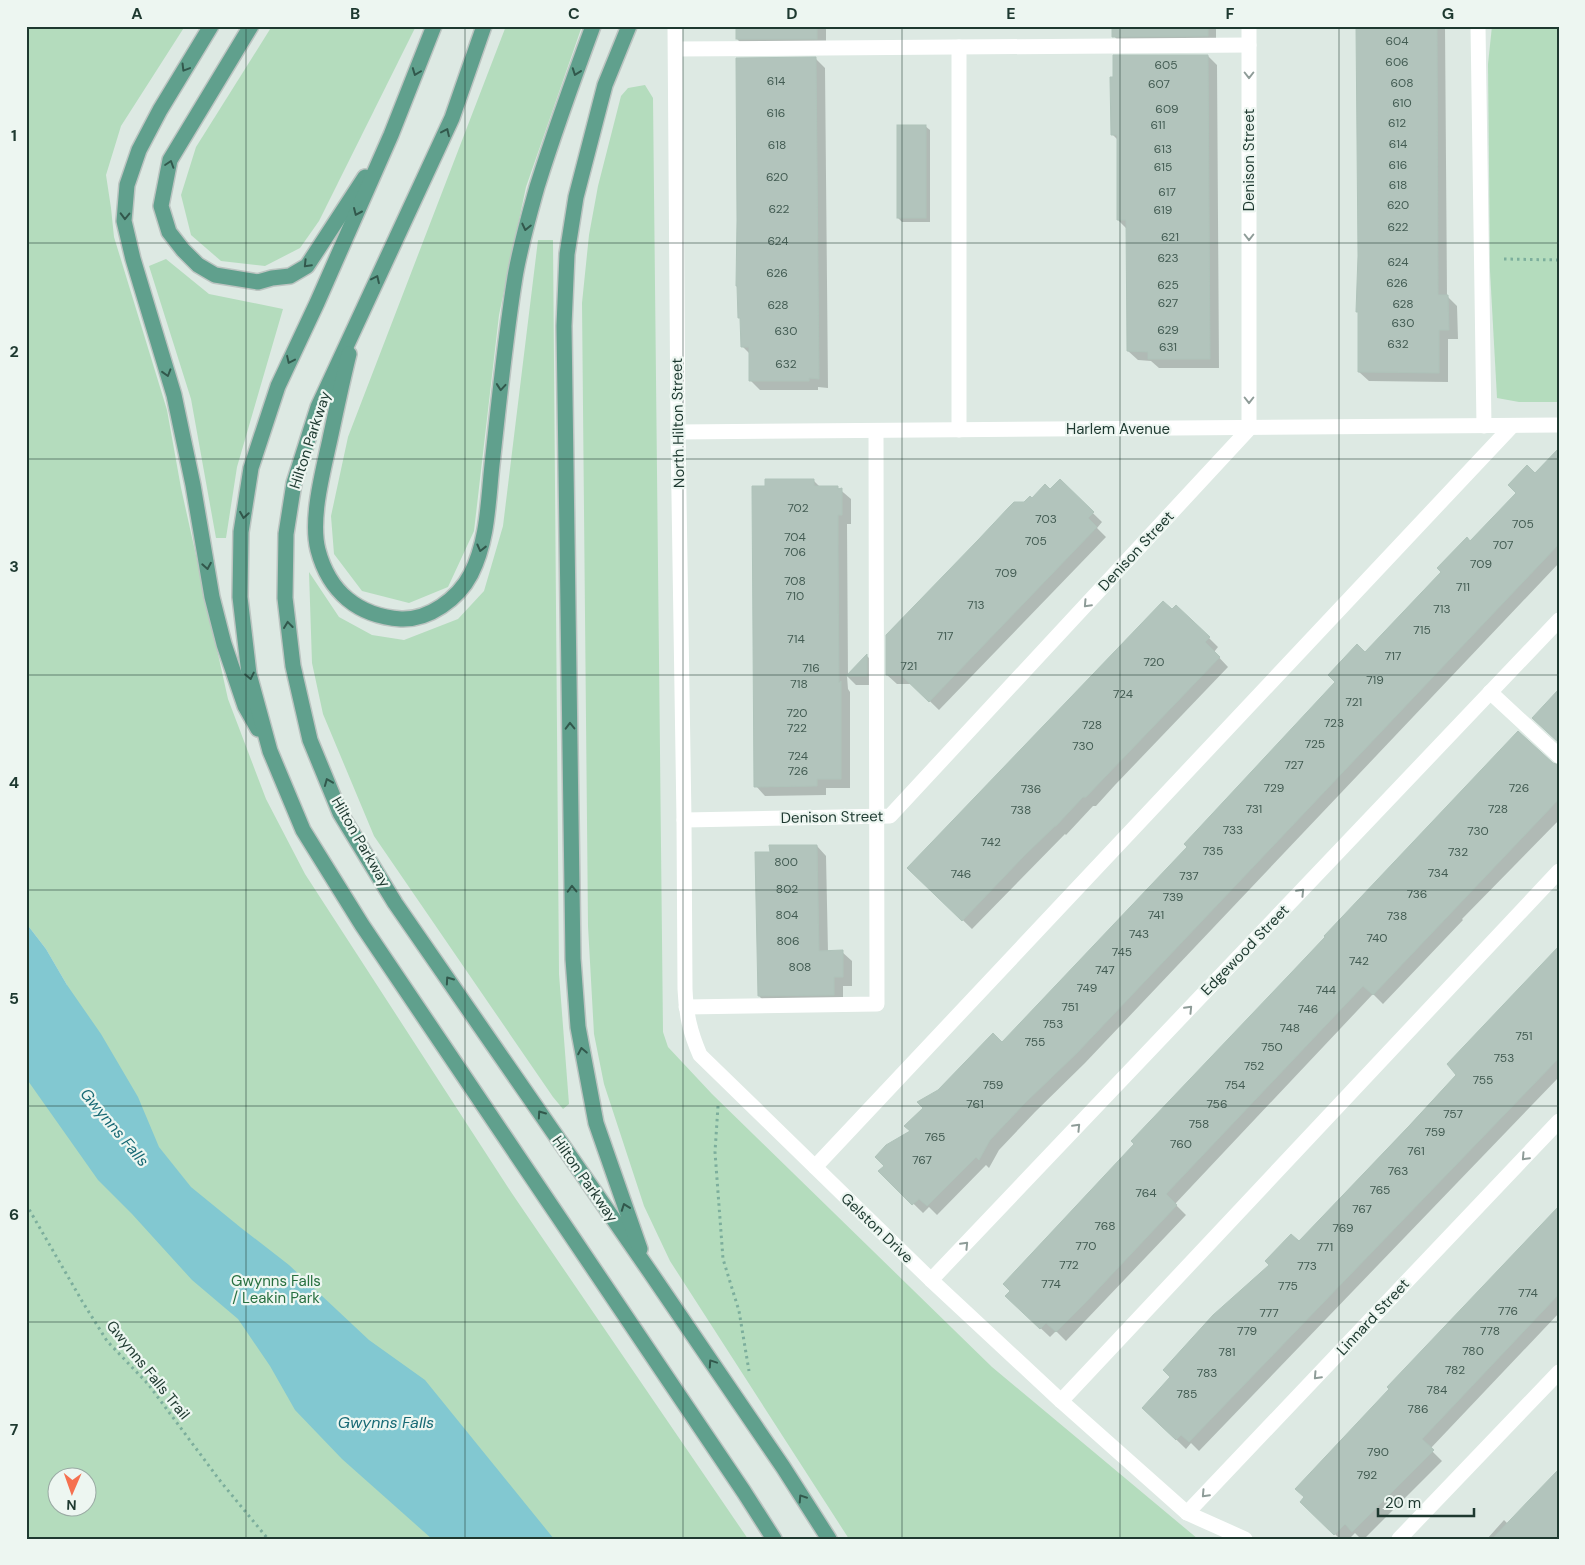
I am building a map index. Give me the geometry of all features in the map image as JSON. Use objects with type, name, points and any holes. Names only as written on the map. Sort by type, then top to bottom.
[{"type":"main road","points":[[210,26],[160,110],[139,150],[127,185],[124,221],[133,259],[174,395],[193,485],[212,597],[224,644],[245,706],[270,751],[303,830],[362,926],[774,1539]]},
{"type":"main road","points":[[250,26],[170,160],[165,182],[161,206],[169,232],[182,250],[198,265],[215,275],[258,282],[290,276],[307,266],[391,135]]},
{"type":"main road","points":[[270,751],[249,674],[240,597],[241,532],[251,468],[278,386],[391,135],[434,26]]},
{"type":"main road","name":"Hilton Parkway","points":[[484,26],[452,118],[318,407],[294,483],[286,534],[285,598],[293,666],[310,740],[340,813],[395,902],[783,1467],[829,1539]]},
{"type":"main road","points":[[356,323],[321,478],[316,519],[318,548],[327,575],[341,595],[362,610],[386,618],[411,619],[435,610],[456,596],[470,576],[481,552],[486,522],[504,351],[516,273],[529,214],[555,130],[593,26]]},
{"type":"main road","points":[[630,26],[606,85],[591,136],[576,196],[567,254],[564,326],[573,959],[578,1027],[596,1123],[648,1269]]},
{"type":"street","name":"North Hilton Street","points":[[675,26],[678,432],[684,820]]},
{"type":"street","name":"Denison Street","points":[[684,820],[890,816],[1249,429],[1249,26]]},
{"type":"street","points":[[1478,26],[1484,426]]},
{"type":"street","points":[[676,49],[1249,45]]},
{"type":"street","points":[[959,47],[959,430]]},
{"type":"street","name":"Harlem Avenue","points":[[678,432],[1249,429],[1559,425]]},
{"type":"street","points":[[815,1167],[1512,426]]},
{"type":"street","points":[[686,1007],[877,1004],[876,431]]},
{"type":"street","name":"Edgewood Street","points":[[931,1280],[1559,620]]},
{"type":"street","points":[[1490,692],[1559,756]]},
{"type":"street","name":"Gelston Drive","points":[[684,820],[686,1007],[691,1033],[700,1055],[931,1280],[1061,1401],[1188,1513],[1245,1539]]},
{"type":"street","points":[[1061,1401],[1559,871]]},
{"type":"street","name":"Linnard Street","points":[[1188,1513],[1559,1121]]},
{"type":"street","points":[[1399,1539],[1559,1372]]},
{"type":"path","points":[[1500,259],[1559,260]]},
{"type":"path","points":[[729,1083],[718,1105],[715,1152],[723,1259],[738,1311],[748,1371]]},
{"type":"path","name":"Gwynns Falls Trail","points":[[26,1204],[107,1341],[148,1384],[221,1482],[268,1539]]},
{"type":"green space","name":"Gwynns Falls / Leakin Park","points":[[26,26],[185,26],[121,126],[106,175],[114,237],[167,410],[181,488],[228,699],[266,799],[305,874],[511,1192],[748,1539],[26,1539],[26,1014],[67,985],[46,949],[26,923]]},
{"type":"green space","points":[[272,26],[416,26],[319,221],[300,248],[265,266],[221,261],[191,235],[181,195],[196,147]]},
{"type":"green space","points":[[506,26],[582,26],[526,187],[499,315],[474,531],[448,587],[409,603],[362,591],[334,554],[331,516],[348,437]]},
{"type":"green space","points":[[1492,26],[1559,26],[1559,402],[1519,402],[1497,398],[1490,271],[1488,64]]},
{"type":"green space","points":[[645,85],[653,98],[663,1032],[668,1047],[712,1094],[992,1367],[1198,1539],[849,1539],[670,1261],[644,1206],[604,1084],[594,1034],[588,926],[582,303],[589,235],[598,186],[621,96],[628,88]]},
{"type":"green space","points":[[538,240],[553,240],[559,974],[569,1104],[563,1109],[374,836],[323,714],[312,663],[309,572],[339,617],[372,635],[404,640],[458,619],[484,591],[503,526]]},
{"type":"green space","points":[[166,259],[209,294],[283,309],[237,467],[226,538],[216,538],[191,399],[149,266]]},
{"type":"water","name":"Gwynns Falls","points":[[26,923],[46,949],[67,985],[101,1034],[138,1097],[159,1147],[191,1187],[289,1265],[369,1340],[425,1380],[554,1539],[432,1539],[342,1459],[295,1410],[270,1366],[238,1319],[192,1280],[98,1180],[26,1078]]},
{"type":"building","points":[[736,26],[817,26],[817,39],[736,39]]},
{"type":"building","points":[[1112,26],[1208,26],[1208,36],[1112,37]]},
{"type":"building","points":[[1356,26],[1437,26],[1438,295],[1448,295],[1449,330],[1439,330],[1439,373],[1358,372],[1358,312],[1356,312],[1358,256]]},
{"type":"building","points":[[1113,55],[1208,55],[1210,359],[1148,359],[1148,352],[1127,351],[1126,220],[1117,220],[1117,135],[1111,135],[1110,77],[1113,77]]},
{"type":"building","points":[[816,57],[819,379],[809,378],[809,381],[749,381],[749,347],[741,347],[736,286],[736,58]]},
{"type":"building","points":[[897,125],[926,125],[926,218],[897,218]]},
{"type":"building","points":[[1559,448],[1559,544],[1076,1054],[990,1140],[979,1160],[976,1157],[927,1206],[919,1199],[912,1205],[878,1171],[884,1166],[875,1157],[886,1145],[910,1131],[904,1126],[923,1108],[917,1102],[938,1090],[993,1033],[1002,1042],[1187,847],[1184,844],[1335,682],[1328,675],[1357,644],[1365,652],[1441,572],[1437,568],[1467,537],[1470,541],[1516,493],[1508,485],[1527,465],[1535,473]]},
{"type":"building","points":[[765,479],[814,479],[814,486],[838,486],[838,489],[842,488],[842,515],[838,515],[841,779],[817,779],[817,786],[754,787],[752,486],[765,486]]},
{"type":"building","points":[[1060,479],[1094,512],[1088,518],[1097,527],[929,702],[901,675],[886,675],[886,635],[1014,502],[1024,502],[1030,496],[1032,498],[1045,484],[1050,489]]},
{"type":"building","points":[[1163,601],[1172,609],[1176,605],[1210,637],[1205,642],[1220,657],[1086,797],[1083,797],[1023,857],[962,921],[907,868]]},
{"type":"building","points":[[867,654],[867,676],[846,676]]},
{"type":"building","points":[[1559,689],[1559,743],[1532,718]]},
{"type":"building","points":[[1518,731],[1553,763],[1559,765],[1559,799],[1373,995],[1363,986],[1166,1194],[1177,1205],[1086,1302],[1056,1332],[1046,1323],[1040,1329],[1005,1296],[1010,1291],[1003,1284],[1134,1144],[1131,1141]]},
{"type":"building","points":[[769,845],[817,845],[819,951],[843,950],[843,977],[834,977],[834,995],[758,996],[755,852],[770,852]]},
{"type":"building","points":[[1559,946],[1559,1058],[1189,1442],[1181,1435],[1176,1440],[1142,1408],[1170,1377],[1163,1370],[1213,1315],[1269,1265],[1265,1261],[1291,1234],[1299,1241],[1409,1126],[1456,1075],[1447,1064]]},
{"type":"building","points":[[1559,1206],[1559,1294],[1422,1439],[1434,1450],[1352,1532],[1345,1524],[1334,1535],[1300,1502],[1304,1497],[1295,1489],[1389,1389],[1387,1387]]},
{"type":"building","points":[[1559,1469],[1559,1539],[1492,1539],[1531,1498]]}]
